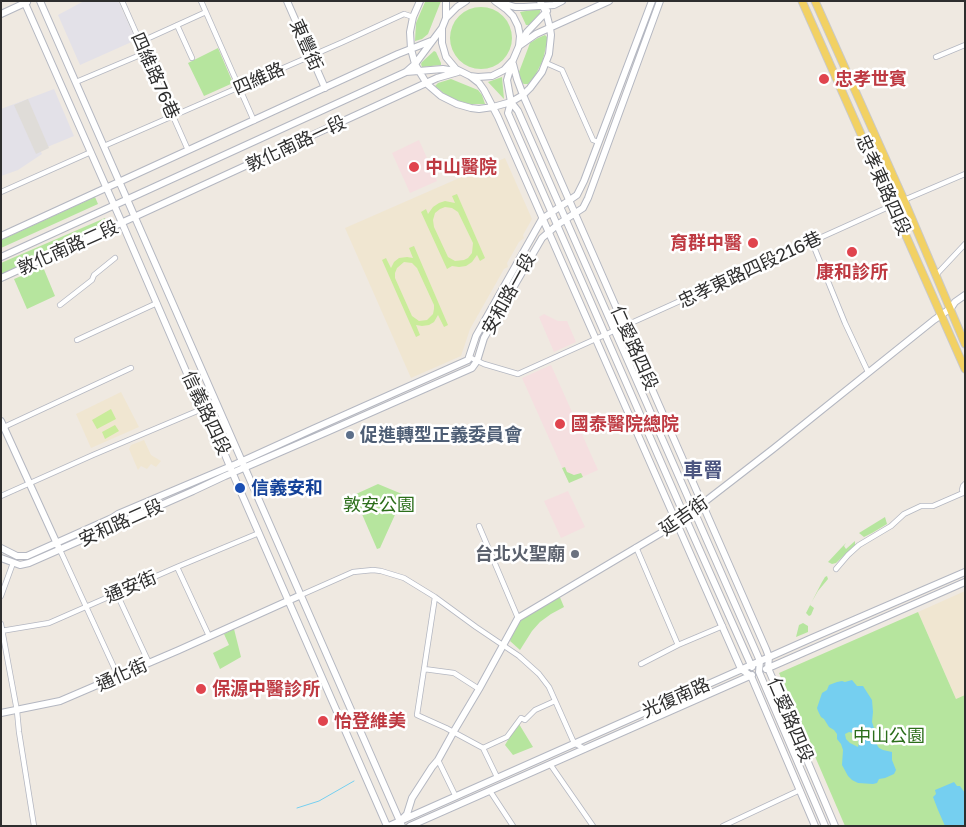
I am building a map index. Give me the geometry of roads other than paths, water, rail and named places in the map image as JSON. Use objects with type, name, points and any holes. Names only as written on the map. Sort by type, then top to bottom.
[{"type":"main road","name":"信義路四段","points":[[40,1],[135,217],[238,467],[301,595],[401,823]]},
{"type":"main road","name":"東豐街","points":[[287,1],[325,88]]},
{"type":"main road","points":[[420,1],[413,17],[410,32],[411,49],[415,64],[427,84],[441,96],[471,108],[493,108],[511,102],[523,95],[537,81],[546,64],[550,45],[550,28],[543,6]]},
{"type":"main road","points":[[446,1],[446,18],[441,35],[443,50],[449,62],[460,72],[470,76],[485,77],[498,73],[513,61],[519,46],[543,6]]},
{"type":"main road","points":[[446,18],[466,1]]},
{"type":"main road","points":[[508,5],[515,1]]},
{"type":"main road","points":[[496,2],[515,7],[554,5],[562,1]]},
{"type":"main road","points":[[519,46],[536,34],[609,1]]},
{"type":"main road","name":"安和路一段","points":[[470,357],[476,336],[542,220],[577,195],[652,1]]},
{"type":"main road","name":"安和路一段","points":[[477,361],[484,338],[536,246],[548,232],[583,208],[660,1]]},
{"type":"main road","name":"忠孝東路四段","points":[[802,1],[965,369]]},
{"type":"main road","name":"忠孝東路四段","points":[[815,1],[904,200],[965,344]]},
{"type":"main road","name":"信義路四段","points":[[26,2],[202,408],[218,438],[238,467],[259,533],[388,826]]},
{"type":"main road","points":[[1,14],[26,2]]},
{"type":"main road","points":[[496,2],[506,8],[513,16],[518,26],[519,46]]},
{"type":"main road","name":"敦化南路一段","points":[[114,205],[406,72],[415,64],[442,28]]},
{"type":"main road","points":[[1,236],[432,41]]},
{"type":"main road","name":"仁愛路四段","points":[[513,61],[517,80],[523,95],[769,657],[768,668],[835,826]]},
{"type":"main road","name":"仁愛路四段","points":[[513,61],[507,80],[511,102],[508,113],[685,517],[751,665],[759,672],[825,826]]},
{"type":"main road","name":"敦化南路一段","points":[[406,72],[443,69],[460,72]]},
{"type":"main road","name":"敦化南路一段","points":[[135,217],[446,75],[460,72]]},
{"type":"main road","name":"仁愛路四段","points":[[470,76],[479,83],[493,108],[676,524],[742,669],[751,676],[815,826]]},
{"type":"main road","name":"仁愛路四段","points":[[511,102],[517,109],[760,661],[759,672]]},
{"type":"main road","name":"敦化南路二段","points":[[1,257],[114,205]]},
{"type":"main road","name":"敦化南路二段","points":[[1,278],[135,217]]},
{"type":"main road","name":"延吉街","points":[[518,618],[676,524],[773,450],[965,295]]},
{"type":"main road","points":[[238,467],[313,428],[466,361],[470,357]]},
{"type":"main road","points":[[238,467],[470,369],[477,361]]},
{"type":"main road","points":[[3,424],[58,546]]},
{"type":"main road","name":"安和路二段","points":[[1,548],[22,557],[58,546],[238,467]]},
{"type":"main road","name":"安和路二段","points":[[13,563],[20,565],[29,563],[58,546]]},
{"type":"main road","points":[[1,558],[13,563]]},
{"type":"main road","name":"光復南路","points":[[388,826],[401,823],[455,795],[965,572]]},
{"type":"main road","name":"光復南路","points":[[410,826],[965,582]]},
{"type":"main road","name":"通化街","points":[[1,713],[60,701],[301,595]]},
{"type":"main road","points":[[401,823],[407,814],[412,798],[438,760],[518,618]]},
{"type":"street","name":"四維路76巷","points":[[122,1],[188,150]]},
{"type":"street","points":[[201,1],[254,121]]},
{"type":"street","points":[[140,42],[206,12]]},
{"type":"street","name":"四維路","points":[[104,146],[358,36],[404,14],[413,17]]},
{"type":"street","points":[[177,25],[192,58]]},
{"type":"street","points":[[936,57],[965,45]]},
{"type":"street","points":[[76,82],[145,53]]},
{"type":"street","points":[[546,64],[562,70],[593,140],[598,142]]},
{"type":"street","points":[[1,192],[91,152]]},
{"type":"street","name":"忠孝東路四段216巷","points":[[470,357],[518,374],[892,205],[965,174]]},
{"type":"street","points":[[812,242],[868,372]]},
{"type":"street","points":[[936,275],[965,244]]},
{"type":"street","points":[[60,304],[92,280],[94,275],[115,258]]},
{"type":"street","points":[[77,340],[156,303]]},
{"type":"street","points":[[3,424],[68,398],[130,368]]},
{"type":"street","points":[[1,496],[202,408]]},
{"type":"street","points":[[836,569],[859,545],[891,526],[904,514],[921,506],[933,506],[964,493],[962,488],[965,484]]},
{"type":"street","points":[[479,526],[518,618]]},
{"type":"street","name":"通安街","points":[[2,631],[49,623],[259,533]]},
{"type":"street","points":[[58,546],[118,676]]},
{"type":"street","points":[[636,548],[678,645]]},
{"type":"street","points":[[1,596],[13,563]]},
{"type":"street","points":[[177,567],[209,636]]},
{"type":"street","points":[[301,595],[353,572],[373,570],[400,576],[519,656],[539,674],[549,687],[574,743],[585,749]]},
{"type":"street","points":[[116,594],[149,663]]},
{"type":"street","points":[[435,598],[417,715],[454,731],[483,748],[497,777]]},
{"type":"street","points":[[1,624],[17,710],[34,826]]},
{"type":"street","points":[[641,664],[678,645],[723,626]]},
{"type":"street","points":[[424,669],[454,673],[479,689]]},
{"type":"street","points":[[483,748],[507,737],[521,718],[524,720],[535,710],[555,701]]},
{"type":"street","points":[[438,760],[455,795]]},
{"type":"street","points":[[550,764],[593,826]]},
{"type":"street","points":[[723,826],[800,790]]},
{"type":"street","points":[[490,791],[513,826]]},
{"type":"water","points":[[852,680],[857,686],[863,686],[872,700],[872,722],[877,737],[877,745],[883,750],[892,752],[892,760],[896,770],[894,774],[879,779],[877,783],[858,783],[848,776],[842,765],[843,750],[837,739],[837,734],[821,717],[817,708],[822,693],[827,690],[829,685],[842,681]],"holes":[[[853,733],[857,736],[858,747],[846,739],[845,734]]]},
{"type":"water","points":[[954,782],[965,793],[965,826],[945,826],[933,797],[936,794],[935,790]]},
{"type":"waterway","points":[[297,808],[319,801],[354,781]]},
{"type":"place","name":"忠孝世賓","points":[[824,79]]},
{"type":"place","name":"中山醫院","points":[[414,167]]},
{"type":"place","name":"育群中醫","points":[[753,243]]},
{"type":"place","name":"康和診所","points":[[852,252]]},
{"type":"place","name":"國泰醫院總院","points":[[560,424]]},
{"type":"place","name":"促進轉型正義委員會","points":[[350,435]]},
{"type":"place","name":"信義安和","points":[[240,488]]},
{"type":"place","name":"台北火聖廟","points":[[575,554]]},
{"type":"place","name":"保源中醫診所","points":[[201,689]]},
{"type":"place","name":"怡登維美","points":[[323,721]]},
{"type":"district","name":"車罾","points":[[703,471]]},
{"type":"park label","name":"敦安公園","points":[[379,505]]},
{"type":"park label","name":"中山公園","points":[[889,736]]}]
